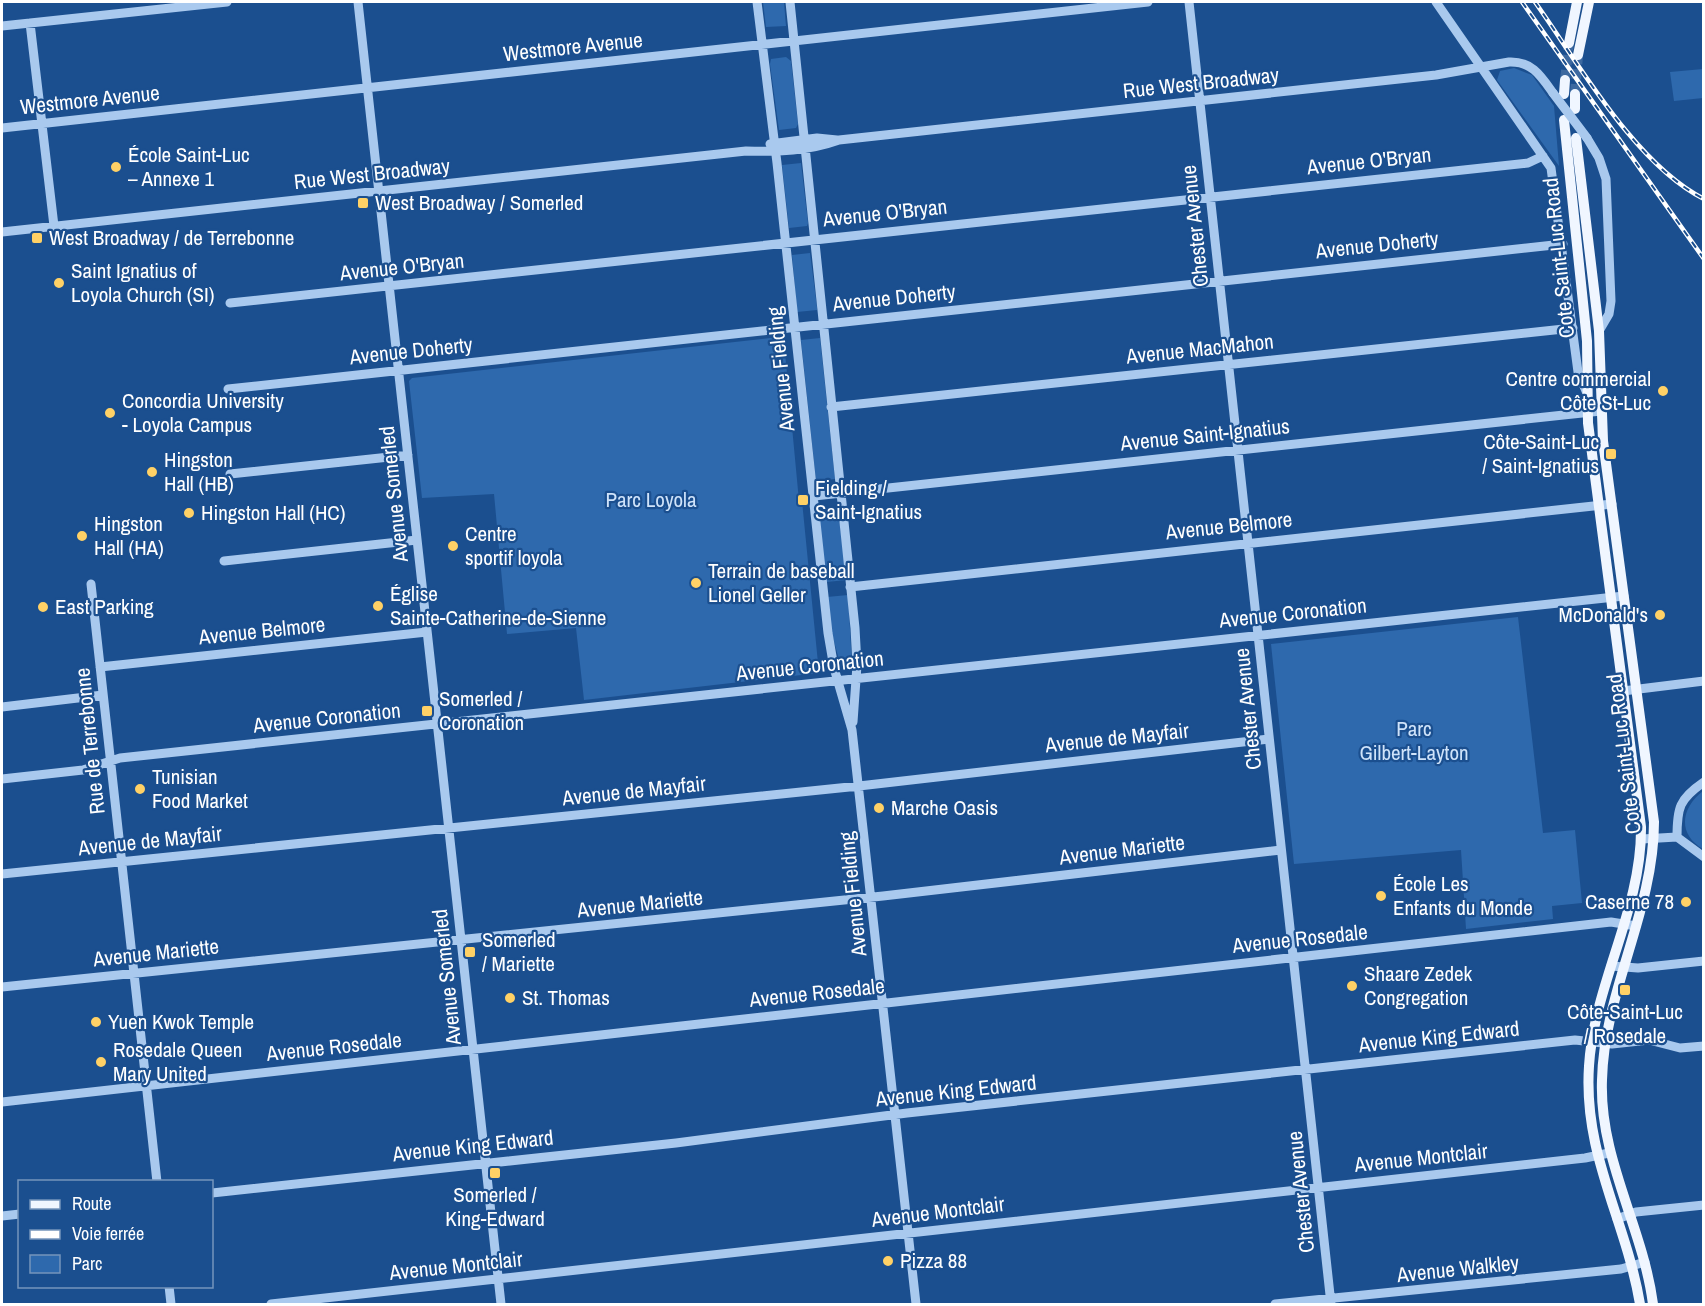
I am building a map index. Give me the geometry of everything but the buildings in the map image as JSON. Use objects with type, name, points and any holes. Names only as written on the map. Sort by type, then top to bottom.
[{"type":"main road","points":[[1569,43],[1577,2]]},
{"type":"main road","points":[[1578,56],[1589,2]]},
{"type":"main road","points":[[1564,80],[1564,94],[1575,109]]},
{"type":"main road","name":"Cote Saint-Luc Road","points":[[1564,120],[1587,341],[1589,370],[1586,391],[1587,413],[1642,839],[1637,874],[1592,1041],[1588,1101],[1597,1156],[1632,1266],[1640,1305]]},
{"type":"main road","name":"Cote Saint-Luc Road","points":[[1582,138],[1599,331],[1601,411],[1653,810],[1654,838],[1650,876],[1605,1043],[1602,1101],[1609,1153],[1645,1262],[1653,1305]]},
{"type":"street","points":[[2,26],[227,2]]},
{"type":"street","name":"Avenue Somerled","points":[[358,2],[501,1305]]},
{"type":"street","name":"Avenue Fielding","points":[[757,2],[786,242],[828,633],[838,681],[852,730],[859,786],[916,1305]]},
{"type":"street","name":"Avenue Fielding","points":[[790,2],[850,586],[856,679],[852,730]]},
{"type":"street","name":"Westmore Avenue","points":[[2,128],[1148,2]]},
{"type":"street","name":"Chester Avenue","points":[[1189,2],[1330,1302]]},
{"type":"street","name":"Cote Saint-Luc Road","points":[[1436,2],[1552,171],[1578,372],[1586,391]]},
{"type":"street","points":[[30,23],[54,226]]},
{"type":"street","name":"Rue West Broadway","points":[[2,232],[1199,101],[1483,68],[1509,62],[1525,64],[1564,94]]},
{"type":"street","name":"Cote Saint-Luc Road","points":[[1564,94],[1582,138],[1599,158],[1605,179],[1611,301],[1609,314],[1599,331]]},
{"type":"street","name":"Avenue O'Bryan","points":[[230,303],[1528,163],[1543,156]]},
{"type":"street","name":"Avenue Doherty","points":[[228,389],[1563,244]]},
{"type":"street","name":"Avenue MacMahon","points":[[831,407],[1573,328]]},
{"type":"street","name":"Avenue Saint-Ignatius","points":[[814,496],[1601,411]]},
{"type":"street","points":[[230,474],[408,455]]},
{"type":"street","name":"Avenue Belmore","points":[[850,586],[1612,504]]},
{"type":"street","points":[[224,561],[417,540]]},
{"type":"street","name":"Rue de Terrebonne","points":[[91,584],[158,1180]]},
{"type":"street","name":"Avenue Coronation","points":[[2,779],[75,771],[120,758],[1624,596]]},
{"type":"street","name":"Avenue Belmore","points":[[100,667],[427,632]]},
{"type":"street","points":[[1623,691],[1704,681]]},
{"type":"street","points":[[2,707],[103,695]]},
{"type":"street","name":"Avenue de Mayfair","points":[[2,874],[859,786],[1269,739]]},
{"type":"street","points":[[1677,837],[1677,815],[1680,805],[1690,792],[1704,782]]},
{"type":"street","points":[[1642,839],[1677,837],[1704,857]]},
{"type":"street","name":"Avenue Mariette","points":[[2,987],[461,941],[1281,850]]},
{"type":"street","name":"Avenue Rosedale","points":[[2,1102],[1611,922],[1636,926]]},
{"type":"street","points":[[1611,966],[1625,968],[1704,961]]},
{"type":"street","name":"Avenue King Edward","points":[[213,1193],[676,1143],[895,1115],[1575,1040],[1605,1043],[1649,1040],[1677,1048],[1704,1046]]},
{"type":"street","name":"Avenue Montclair","points":[[271,1305],[1609,1153]]},
{"type":"street","points":[[1617,1219],[1629,1214],[1704,1205]]},
{"type":"street","points":[[2,1216],[18,1214]]},
{"type":"street","name":"Avenue Walkley","points":[[1275,1305],[1330,1302],[1632,1266],[1645,1262]]},
{"type":"street","points":[[169,1288],[171,1305]]},
{"type":"green space","points":[[763,2],[784,2],[786,26],[766,27]]},
{"type":"green space","points":[[786,57],[791,61],[798,124],[796,128],[779,130],[770,64],[771,59]]},
{"type":"green space","points":[[1514,68],[1532,75],[1554,106],[1559,166],[1497,80],[1500,71]]},
{"type":"green space","points":[[1703,69],[1703,98],[1674,101],[1670,72]]},
{"type":"green space","points":[[801,163],[808,223],[807,226],[789,228],[782,165]]},
{"type":"green space","points":[[810,253],[817,310],[797,312],[792,255]]},
{"type":"green space","name":"Parc Loyola","points":[[779,337],[784,342],[799,501],[802,501],[819,673],[584,700],[576,628],[507,634],[494,494],[422,498],[409,381],[412,378]]},
{"type":"green space","points":[[820,338],[835,479],[816,481],[801,340]]},
{"type":"green space","points":[[838,509],[847,580],[826,582],[819,511]]},
{"type":"green space","points":[[848,595],[852,664],[841,667],[832,634],[827,597]]},
{"type":"green space","name":"Parc Gilbert-Layton","points":[[1518,617],[1543,833],[1575,830],[1582,903],[1552,906],[1553,919],[1466,929],[1461,850],[1294,864],[1271,644]]},
{"type":"green space","points":[[1703,791],[1703,849],[1689,836],[1685,821],[1690,805]]},
{"type":"tunnel","points":[[1565,80],[1569,43]]},
{"type":"tunnel","points":[[1575,94],[1578,55]]},
{"type":"railway","points":[[1522,2],[1704,259]]},
{"type":"railway","points":[[1535,2],[1610,111],[1632,138],[1679,183],[1704,199]]},
{"type":"place","name":"École Saint-Luc – Annexe 1","points":[[116,167]]},
{"type":"place","name":"West Broadway / Somerled","points":[[363,203]]},
{"type":"place","name":"West Broadway / de Terrebonne","points":[[37,238]]},
{"type":"place","name":"Saint Ignatius of Loyola Church (SI)","points":[[59,283]]},
{"type":"place","name":"Centre commercial Côte St-Luc","points":[[1663,391]]},
{"type":"place","name":"Concordia University - Loyola Campus","points":[[110,413]]},
{"type":"place","name":"Côte-Saint-Luc / Saint-Ignatius","points":[[1611,454]]},
{"type":"place","name":"Hingston Hall (HB)","points":[[152,472]]},
{"type":"place","name":"Fielding / Saint-Ignatius","points":[[803,500]]},
{"type":"place","name":"Hingston Hall (HC)","points":[[189,513]]},
{"type":"place","name":"Hingston Hall (HA)","points":[[82,536]]},
{"type":"place","name":"Centre sportif loyola","points":[[453,546]]},
{"type":"place","name":"Terrain de baseball Lionel Geller","points":[[696,583]]},
{"type":"place","name":"Église Sainte-Catherine-de-Sienne","points":[[378,606]]},
{"type":"place","name":"East Parking","points":[[43,607]]},
{"type":"place","name":"McDonald's","points":[[1660,615]]},
{"type":"place","name":"Somerled / Coronation","points":[[427,711]]},
{"type":"place","name":"Tunisian Food Market","points":[[140,789]]},
{"type":"place","name":"Marche Oasis","points":[[879,808]]},
{"type":"place","name":"École Les Enfants du Monde","points":[[1381,896]]},
{"type":"place","name":"Caserne 78","points":[[1686,902]]},
{"type":"place","name":"Somerled / Mariette","points":[[470,952]]},
{"type":"place","name":"Shaare Zedek Congregation","points":[[1352,986]]},
{"type":"place","name":"Côte-Saint-Luc / Rosedale","points":[[1625,990]]},
{"type":"place","name":"St. Thomas","points":[[510,998]]},
{"type":"place","name":"Yuen Kwok Temple","points":[[96,1022]]},
{"type":"place","name":"Rosedale Queen Mary United","points":[[101,1062]]},
{"type":"place","name":"Somerled / King-Edward","points":[[495,1173]]},
{"type":"place","name":"Pizza 88","points":[[888,1261]]}]
